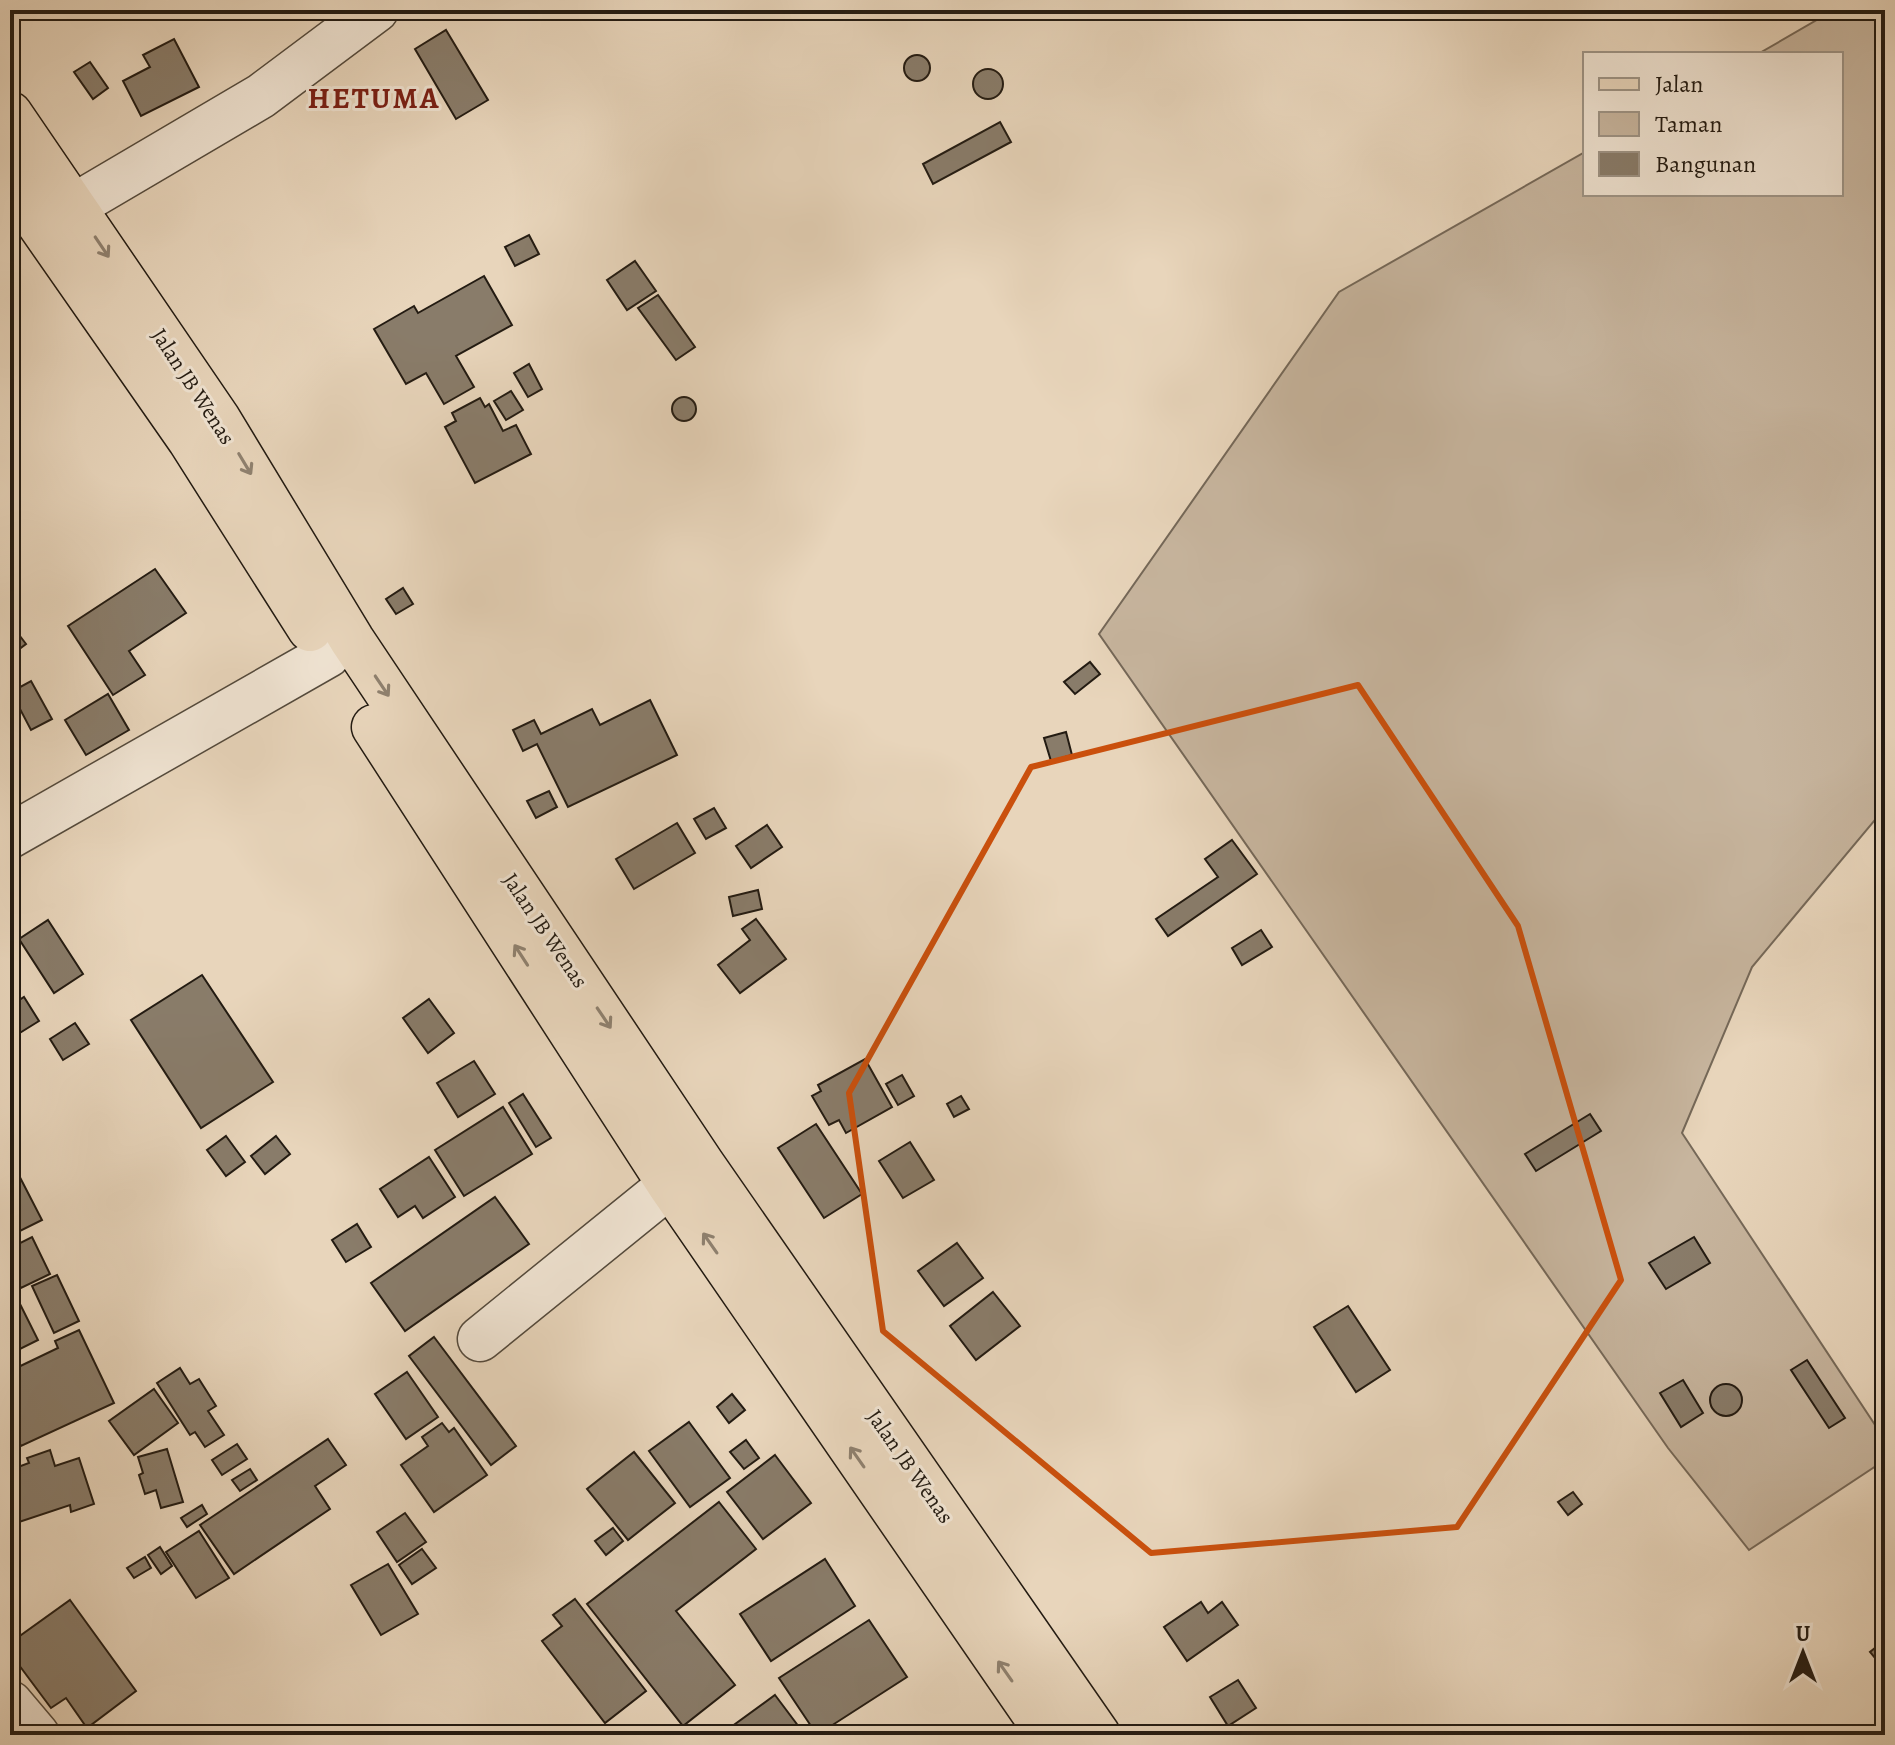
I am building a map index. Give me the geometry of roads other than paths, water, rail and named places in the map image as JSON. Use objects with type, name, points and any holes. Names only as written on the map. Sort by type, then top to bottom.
[{"type":"main road","name":"Jalan JB Wenas","points":[[10,114],[59,217],[190,440],[328,655],[686,1174],[1098,1735]]},
{"type":"main road","name":"Jalan JB Wenas","points":[[10,182],[59,217],[218,419],[352,640],[686,1174],[1049,1735]]},
{"type":"street","points":[[59,217],[261,96],[376,10]]},
{"type":"street","points":[[10,836],[328,655]]},
{"type":"street","points":[[480,1339],[686,1174]]},
{"type":"street","points":[[10,1703],[37,1735]]},
{"type":"district","name":"HETUMA","points":[[374,98]]}]
